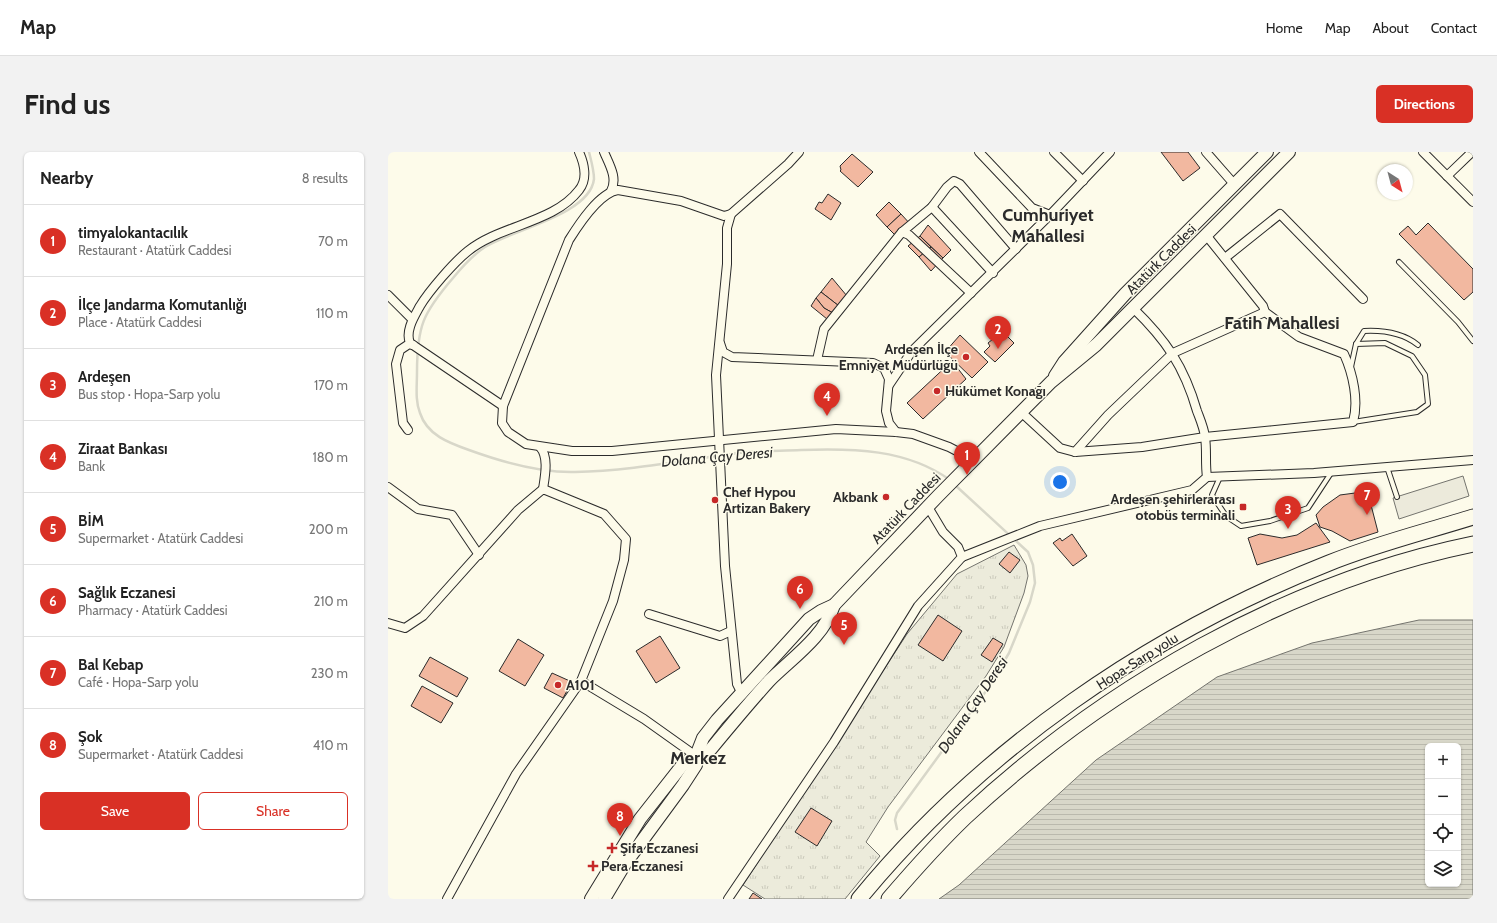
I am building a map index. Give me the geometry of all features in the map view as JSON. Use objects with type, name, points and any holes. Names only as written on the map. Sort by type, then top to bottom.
[{"type":"highway","name":"Hopa-Sarp yolu","points":[[859,899],[872,883],[949,803],[1020,741],[1112,674],[1168,641],[1291,579],[1361,551],[1473,517]]},
{"type":"highway","name":"Hopa-Sarp yolu","points":[[889,898],[938,843],[965,817],[1028,762],[1085,719],[1131,688],[1212,641],[1346,580],[1406,561],[1473,544]]},
{"type":"main road","name":"Atatürk Caddesi","points":[[1051,382],[1064,362],[1092,329],[1267,152]]},
{"type":"main road","name":"Atatürk Caddesi","points":[[591,899],[640,819],[684,763],[696,756],[705,754],[711,749],[747,705],[820,630],[830,616],[834,605],[928,506],[1051,382],[1086,354],[1133,308],[1288,152]]},
{"type":"main road","name":"Atatürk Caddesi","points":[[604,899],[625,864],[696,765],[696,756],[703,738],[745,689],[810,620],[821,610],[834,605]]},
{"type":"street","points":[[503,406],[413,345],[408,338],[412,319],[427,295],[467,251],[492,236],[547,214],[568,201],[580,189],[584,178],[584,164],[579,152]]},
{"type":"street","points":[[604,152],[614,178],[614,184],[611,191],[584,216],[568,240],[503,406],[502,423],[508,432],[526,444],[572,451],[612,451],[720,444],[836,429],[896,432],[912,434],[949,447],[974,460]]},
{"type":"street","points":[[611,191],[618,190],[681,200],[724,216],[731,214],[788,164],[799,152]]},
{"type":"street","points":[[979,152],[1032,208],[1050,215]]},
{"type":"street","points":[[1054,152],[1083,182]]},
{"type":"street","points":[[889,385],[912,352],[993,273],[1083,182],[1110,152]]},
{"type":"street","points":[[1206,152],[1234,184]]},
{"type":"street","points":[[1423,152],[1473,202]]},
{"type":"street","points":[[1447,176],[1472,152]]},
{"type":"street","points":[[816,360],[824,329],[902,232],[932,207],[947,187],[954,181],[960,184],[1016,249]]},
{"type":"street","points":[[1464,193],[1473,191]]},
{"type":"street","points":[[932,207],[993,273]]},
{"type":"street","points":[[731,214],[727,228],[727,264],[716,375],[724,566],[737,684],[740,690],[745,689]]},
{"type":"street","points":[[1225,258],[1280,214],[1363,299]]},
{"type":"street","points":[[902,232],[909,236],[971,293]]},
{"type":"street","points":[[1021,412],[1060,448],[1075,452],[1142,447],[1205,437],[1353,422],[1357,410],[1350,370],[1344,354],[1299,337],[1265,312],[1263,306],[1206,235]]},
{"type":"street","points":[[388,295],[412,319]]},
{"type":"street","points":[[1133,308],[1154,328],[1173,353],[1191,390],[1205,437],[1204,461],[1207,477]]},
{"type":"street","points":[[1075,452],[1108,415],[1173,353],[1265,312]]},
{"type":"street","points":[[719,340],[724,352],[732,357],[873,363],[884,368],[889,379],[886,411],[889,423],[896,432]]},
{"type":"street","points":[[408,430],[403,423],[396,364],[400,350],[409,344],[413,345]]},
{"type":"street","points":[[388,623],[405,628],[423,616],[518,510],[543,488],[546,465],[540,447]]},
{"type":"street","points":[[728,899],[834,742],[918,606],[962,557],[1040,526],[1192,490],[1207,477],[1332,471],[1473,460]]},
{"type":"street","points":[[388,487],[418,509],[452,515],[479,555]]},
{"type":"street","points":[[447,899],[516,774],[581,681],[613,601],[624,560],[626,539],[604,514],[543,488]]},
{"type":"street","points":[[928,506],[943,532],[958,548],[962,557]]},
{"type":"street","points":[[649,614],[720,636],[731,631]]},
{"type":"street","points":[[581,681],[644,719],[696,756]]},
{"type":"lane","points":[[1399,262],[1458,322],[1473,341]]},
{"type":"lane","points":[[1350,370],[1356,344],[1364,331],[1378,330],[1408,337],[1418,345]]},
{"type":"lane","points":[[1353,422],[1417,412],[1428,404],[1425,375],[1412,356],[1386,343],[1356,344]]},
{"type":"lane","points":[[1387,467],[1397,497]]},
{"type":"lane","points":[[1220,476],[1212,494],[1226,516],[1241,526],[1270,521],[1308,508],[1322,484],[1332,471]]},
{"type":"green space","points":[[1014,545],[1026,565],[1028,576],[1024,593],[1004,647],[986,676],[888,807],[866,842],[880,856],[845,899],[765,899],[743,885],[907,634],[957,574]]},
{"type":"shaded area","points":[[1463,476],[1469,496],[1399,519],[1393,498]]},
{"type":"shaded area","points":[[1419,620],[1473,620],[1473,899],[939,899],[959,885],[1096,760],[1217,677],[1312,643]]},
{"type":"building","points":[[1161,152],[1188,152],[1200,168],[1183,181]]},
{"type":"building","points":[[852,154],[873,172],[858,187],[840,171],[840,166]]},
{"type":"building","points":[[828,194],[841,203],[831,220],[815,209],[819,202],[822,203]]},
{"type":"building","points":[[889,202],[901,214],[887,227],[876,215]]},
{"type":"building","points":[[901,214],[912,226],[900,240],[887,227]]},
{"type":"building","points":[[1428,223],[1473,269],[1473,292],[1464,300],[1399,234],[1408,226],[1416,235]]},
{"type":"building","points":[[928,225],[951,250],[943,258],[920,236]]},
{"type":"building","points":[[920,236],[931,247],[919,257],[908,246]]},
{"type":"building","points":[[931,247],[943,258],[931,271],[919,257]]},
{"type":"building","points":[[832,278],[847,296],[839,306],[821,292]]},
{"type":"building","points":[[821,292],[839,306],[833,313],[824,308],[816,298]]},
{"type":"building","points":[[816,298],[824,308],[833,313],[827,319],[811,306]]},
{"type":"building","points":[[1003,332],[1014,343],[995,362],[984,352],[990,346],[988,343],[993,339],[995,341]]},
{"type":"building","name":"Ardeşen İlçe Emniyet Müdürlüğü","points":[[960,335],[988,362],[972,378],[945,352]]},
{"type":"building","name":"Hükümet Konağı","points":[[952,361],[966,379],[923,419],[907,403]]},
{"type":"building","points":[[1355,493],[1364,498],[1371,505],[1378,532],[1350,541],[1332,531],[1320,527],[1316,515],[1323,507],[1340,495]]},
{"type":"building","points":[[1316,523],[1330,542],[1257,565],[1248,538],[1260,534],[1282,538],[1297,535]]},
{"type":"building","points":[[1072,534],[1087,556],[1073,566],[1053,543],[1060,538],[1062,541]]},
{"type":"building","points":[[1009,552],[1020,560],[1010,573],[999,564]]},
{"type":"building","points":[[938,615],[962,631],[943,661],[918,645]]},
{"type":"building","points":[[660,636],[680,668],[656,683],[636,651]]},
{"type":"building","points":[[993,638],[1003,644],[992,662],[981,655]]},
{"type":"building","points":[[518,639],[544,655],[525,686],[499,671]]},
{"type":"building","points":[[430,657],[468,678],[457,697],[419,676]]},
{"type":"building","points":[[552,673],[572,682],[563,698],[544,688]]},
{"type":"building","points":[[422,686],[453,703],[441,723],[411,706]]},
{"type":"building","points":[[811,808],[832,821],[817,846],[795,832]]},
{"type":"building","points":[[753,893],[762,899],[749,899]]},
{"type":"waterway","name":"Dolana Çay Deresi","points":[[589,152],[594,179],[589,192],[579,202],[565,212],[485,247],[468,261],[456,274],[428,311],[420,331],[418,343],[417,404],[423,421],[433,433],[447,441],[482,454],[521,466],[548,471],[575,472],[616,470],[746,452],[840,449],[859,450],[897,456],[916,462],[950,480]]},
{"type":"waterway","name":"Dolana Çay Deresi","points":[[897,829],[895,820],[897,813],[989,687],[1009,653],[1030,602],[1035,583],[1033,565],[1028,552],[955,485]]},
{"type":"place","name":"İlçe Jandarma Komutanlığı","points":[[998,349]]},
{"type":"place","name":"Ardeşen İlçe Emniyet Müdürlüğü","points":[[966,357]]},
{"type":"place","name":"Hükümet Konağı","points":[[937,391]]},
{"type":"place","name":"Ziraat Bankası","points":[[827,416]]},
{"type":"place","name":"timyalokantacılık","points":[[967,475]]},
{"type":"place","name":"Akbank","points":[[886,497]]},
{"type":"place","name":"Chef Hypou Artizan Bakery","points":[[715,500]]},
{"type":"place","name":"Ardeşen şehirlerarası otobüs terminali","points":[[1243,507]]},
{"type":"place","name":"Bal Kebap","points":[[1367,515]]},
{"type":"place","name":"Ardeşen","points":[[1288,529]]},
{"type":"place","name":"Sağlık Eczanesi","points":[[800,609]]},
{"type":"place","name":"BİM","points":[[844,645]]},
{"type":"place","name":"A101","points":[[558,685]]},
{"type":"place","name":"Şok","points":[[620,836]]},
{"type":"place","name":"Şifa Eczanesi","points":[[612,848]]},
{"type":"place","name":"Pera Eczanesi","points":[[593,866]]},
{"type":"district","name":"Cumhuriyet Mahallesi","points":[[1048,225]]},
{"type":"district","name":"Fatih Mahallesi","points":[[1282,323]]},
{"type":"district","name":"Merkez","points":[[698,758]]}]
